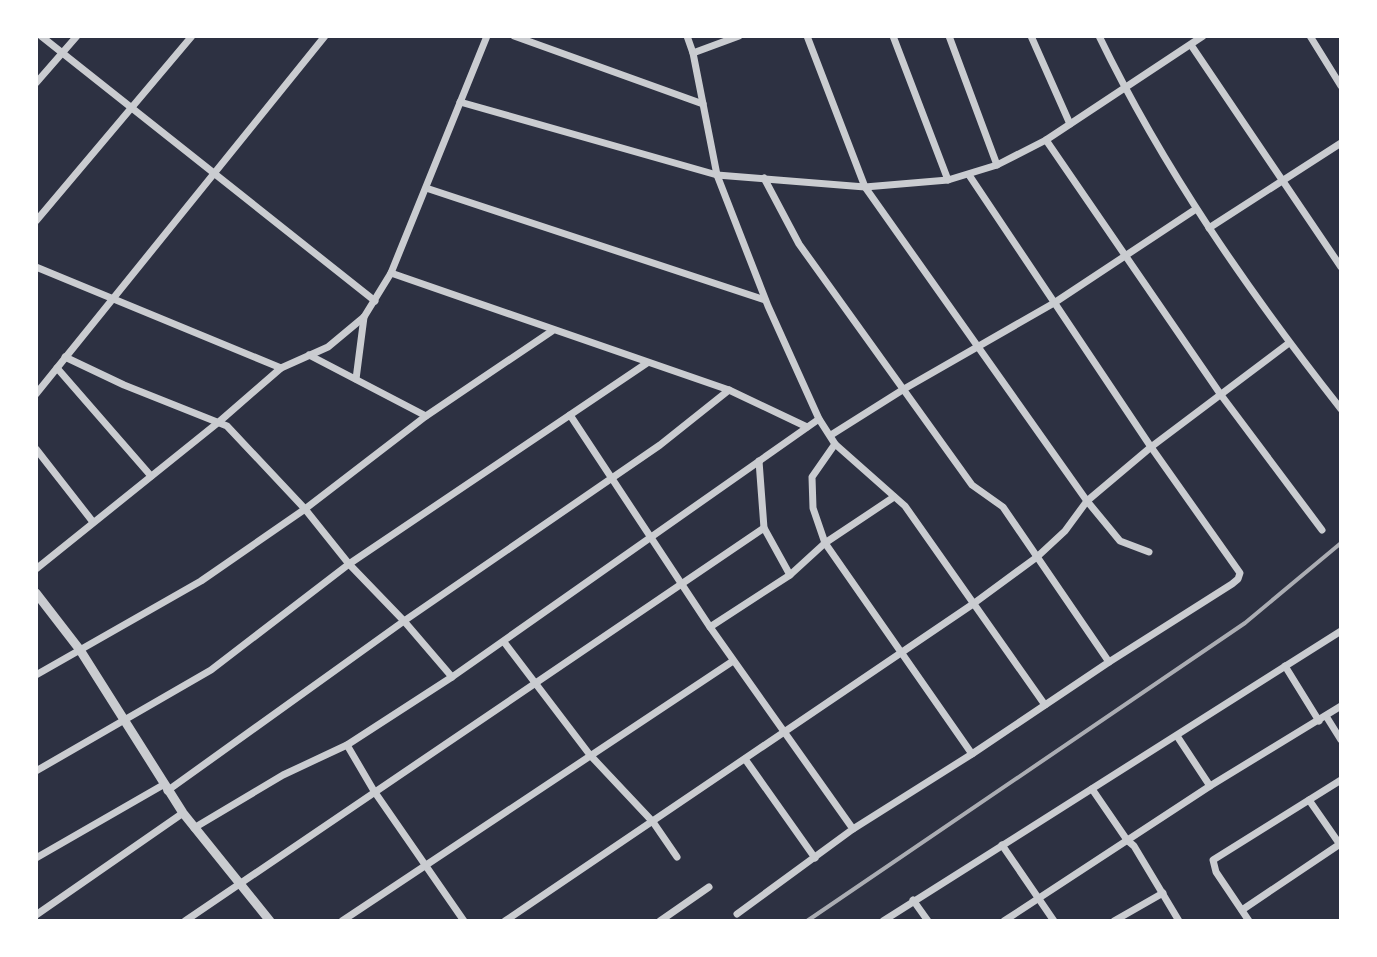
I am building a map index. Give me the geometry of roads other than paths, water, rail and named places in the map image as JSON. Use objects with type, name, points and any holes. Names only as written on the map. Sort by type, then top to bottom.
[{"type":"street","points":[[41,36],[375,301]]},
{"type":"street","points":[[36,83],[77,36]]},
{"type":"street","points":[[36,221],[192,36]]},
{"type":"street","points":[[36,394],[325,36]]},
{"type":"street","points":[[36,569],[281,368],[328,347],[364,317],[391,273],[487,36]]},
{"type":"street","points":[[514,36],[703,104]]},
{"type":"street","points":[[687,36],[717,175],[765,300],[819,419],[835,444],[905,506],[1045,705]]},
{"type":"street","points":[[693,53],[739,36]]},
{"type":"street","points":[[807,36],[865,187],[1087,501],[1120,541],[1149,552]]},
{"type":"street","points":[[893,36],[948,180]]},
{"type":"street","points":[[949,36],[997,165]]},
{"type":"street","points":[[1031,36],[1070,124]]},
{"type":"street","points":[[1099,36],[1124,88],[1196,209],[1289,343],[1341,409]]},
{"type":"street","points":[[460,102],[717,175],[865,187],[948,180],[997,165],[1046,140],[1203,36]]},
{"type":"street","points":[[1310,36],[1341,86]]},
{"type":"street","points":[[1191,45],[1341,267]]},
{"type":"street","points":[[1046,140],[1221,395],[1322,530]]},
{"type":"street","points":[[1209,228],[1341,143]]},
{"type":"street","points":[[737,914],[853,829],[1232,584],[1240,573],[1151,447],[969,175]]},
{"type":"street","points":[[764,178],[799,244],[972,485],[1003,507],[1109,662]]},
{"type":"street","points":[[426,188],[765,300]]},
{"type":"street","points":[[831,435],[904,389],[1054,303],[1196,209]]},
{"type":"street","points":[[36,267],[281,368]]},
{"type":"street","points":[[391,273],[729,390],[807,427]]},
{"type":"street","points":[[356,379],[364,317]]},
{"type":"street","points":[[36,675],[201,581],[305,509],[426,416],[552,331]]},
{"type":"street","points":[[505,921],[902,653],[1037,557],[1065,531],[1087,501],[1151,447],[1289,343]]},
{"type":"street","points":[[309,355],[426,416]]},
{"type":"street","points":[[65,357],[124,385],[227,426],[305,509],[349,564],[452,677]]},
{"type":"street","points":[[36,771],[211,670],[349,564],[647,363]]},
{"type":"street","points":[[57,368],[151,476]]},
{"type":"street","points":[[36,858],[165,788],[660,445],[729,390]]},
{"type":"street","points":[[570,415],[733,661],[853,829]]},
{"type":"street","points":[[194,828],[283,775],[347,745],[452,677],[819,419]]},
{"type":"street","points":[[835,444],[812,477],[813,508],[825,543],[972,754]]},
{"type":"street","points":[[36,449],[93,522]]},
{"type":"street","points":[[759,461],[764,528],[790,575]]},
{"type":"street","points":[[710,627],[790,575],[825,543],[894,497]]},
{"type":"street","points":[[185,921],[764,528]]},
{"type":"street","points":[[36,593],[80,650],[165,788],[238,885],[270,921]]},
{"type":"street","points":[[883,921],[1341,631]]},
{"type":"street","points":[[504,642],[590,755],[653,822],[677,857]]},
{"type":"street","points":[[342,921],[733,661]]},
{"type":"street","points":[[1285,666],[1341,740]]},
{"type":"street","points":[[1004,921],[1210,786],[1341,706]]},
{"type":"street","points":[[1177,736],[1210,786]]},
{"type":"street","points":[[347,745],[374,791],[464,921]]},
{"type":"street","points":[[745,759],[815,858]]},
{"type":"street","points":[[1249,921],[1216,872],[1213,860],[1341,780]]},
{"type":"street","points":[[1092,789],[1134,846],[1179,921]]},
{"type":"street","points":[[1242,910],[1340,845],[1309,800]]},
{"type":"street","points":[[36,915],[183,813]]},
{"type":"street","points":[[1002,845],[1054,921]]},
{"type":"street","points":[[660,921],[709,887]]},
{"type":"street","points":[[1114,921],[1163,893]]},
{"type":"street","points":[[913,900],[928,921]]},
{"type":"railway","points":[[807,921],[1245,623],[1341,543]]}]
